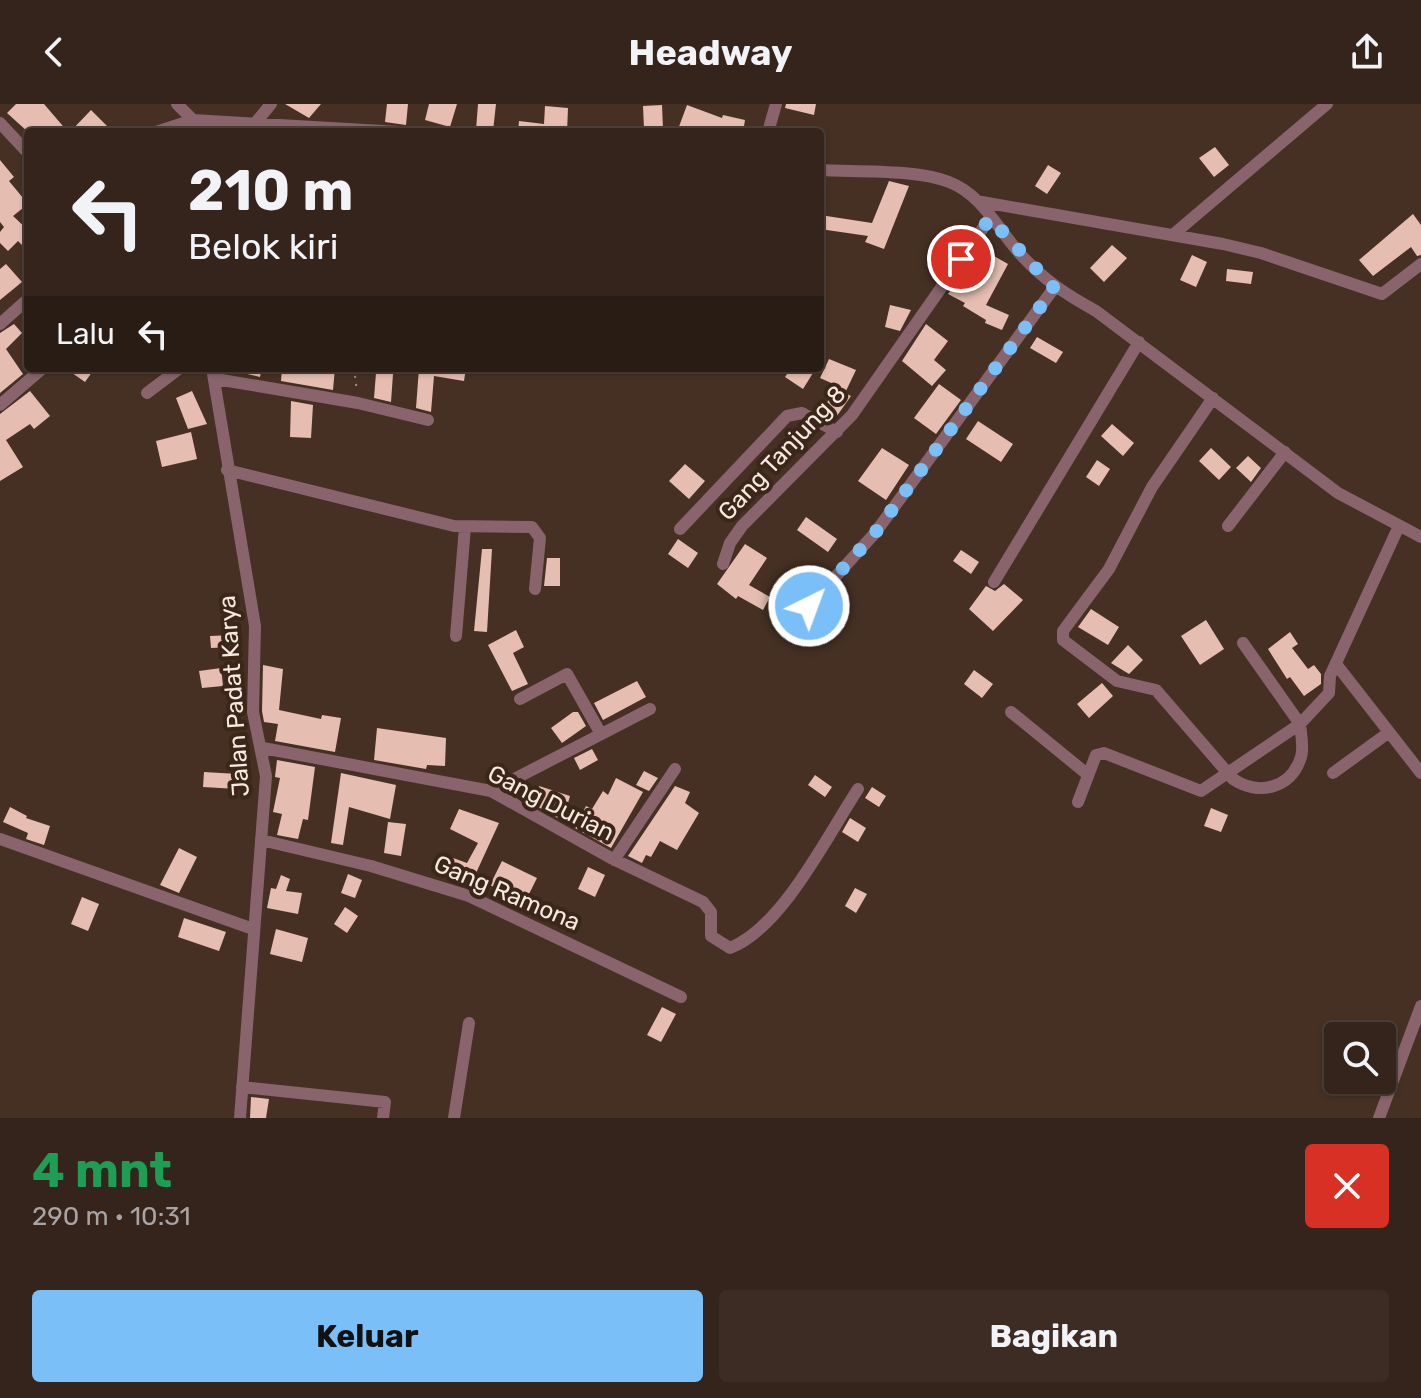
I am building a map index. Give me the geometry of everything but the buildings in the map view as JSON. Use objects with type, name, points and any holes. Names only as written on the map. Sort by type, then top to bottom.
[{"type":"street","points":[[177,104],[193,120]]},
{"type":"street","points":[[257,121],[271,104]]},
{"type":"street","points":[[769,128],[776,104]]},
{"type":"street","points":[[1175,233],[1327,104]]},
{"type":"street","points":[[168,128],[193,120],[257,121],[311,128]]},
{"type":"street","points":[[0,123],[24,149]]},
{"type":"street","points":[[824,170],[933,178],[950,182],[982,202],[1175,233],[1261,253],[1382,294],[1421,264]]},
{"type":"street","points":[[982,202],[990,218],[1054,288],[1096,311],[1139,342],[1338,493],[1399,526],[1419,532]]},
{"type":"street","name":"Gang Tanjung 8","points":[[723,564],[730,543],[742,526],[837,432],[990,218]]},
{"type":"street","points":[[809,606],[875,533],[1054,288]]},
{"type":"street","points":[[0,324],[24,303]]},
{"type":"street","points":[[994,582],[1139,342]]},
{"type":"street","points":[[0,405],[38,372]]},
{"type":"street","points":[[147,393],[175,372]]},
{"type":"street","points":[[214,374],[428,420]]},
{"type":"street","name":"Jalan Padat Karya","points":[[214,374],[227,470],[255,626],[253,712],[263,748],[266,776],[240,1118]]},
{"type":"street","points":[[1213,398],[1152,487],[1109,569],[1063,631],[1063,640],[1117,681],[1156,690],[1230,774],[1247,788],[1258,791],[1278,785],[1293,773],[1302,755],[1300,724],[1243,643]]},
{"type":"street","points":[[680,529],[787,416],[802,413],[837,432]]},
{"type":"street","points":[[1228,526],[1285,452]]},
{"type":"street","points":[[227,470],[465,527],[526,526],[537,529],[540,538],[535,589]]},
{"type":"street","points":[[1078,802],[1096,755],[1104,753],[1201,791],[1300,724],[1329,693],[1330,676],[1399,526]]},
{"type":"street","points":[[456,636],[465,527]]},
{"type":"street","points":[[1336,664],[1421,773]]},
{"type":"street","points":[[520,699],[567,674],[601,734]]},
{"type":"street","points":[[491,791],[650,709]]},
{"type":"street","points":[[1011,712],[1087,774]]},
{"type":"street","points":[[1333,773],[1388,733]]},
{"type":"street","name":"Gang Durian","points":[[263,748],[491,791],[614,860],[706,905],[711,916],[711,936],[716,942],[730,948],[743,943],[782,902],[858,789]]},
{"type":"street","points":[[614,860],[675,769]]},
{"type":"street","points":[[0,839],[253,929]]},
{"type":"street","name":"Gang Ramona","points":[[261,840],[371,866],[469,896],[681,997]]},
{"type":"street","points":[[1379,1118],[1421,1006]]},
{"type":"street","points":[[454,1118],[469,1023]]},
{"type":"street","points":[[242,1087],[385,1102],[383,1118]]},
{"type":"path","points":[[354,372],[358,403]]},
{"type":"route","points":[[809,606],[875,533],[920,475],[1054,288],[990,218],[961,259]]}]
